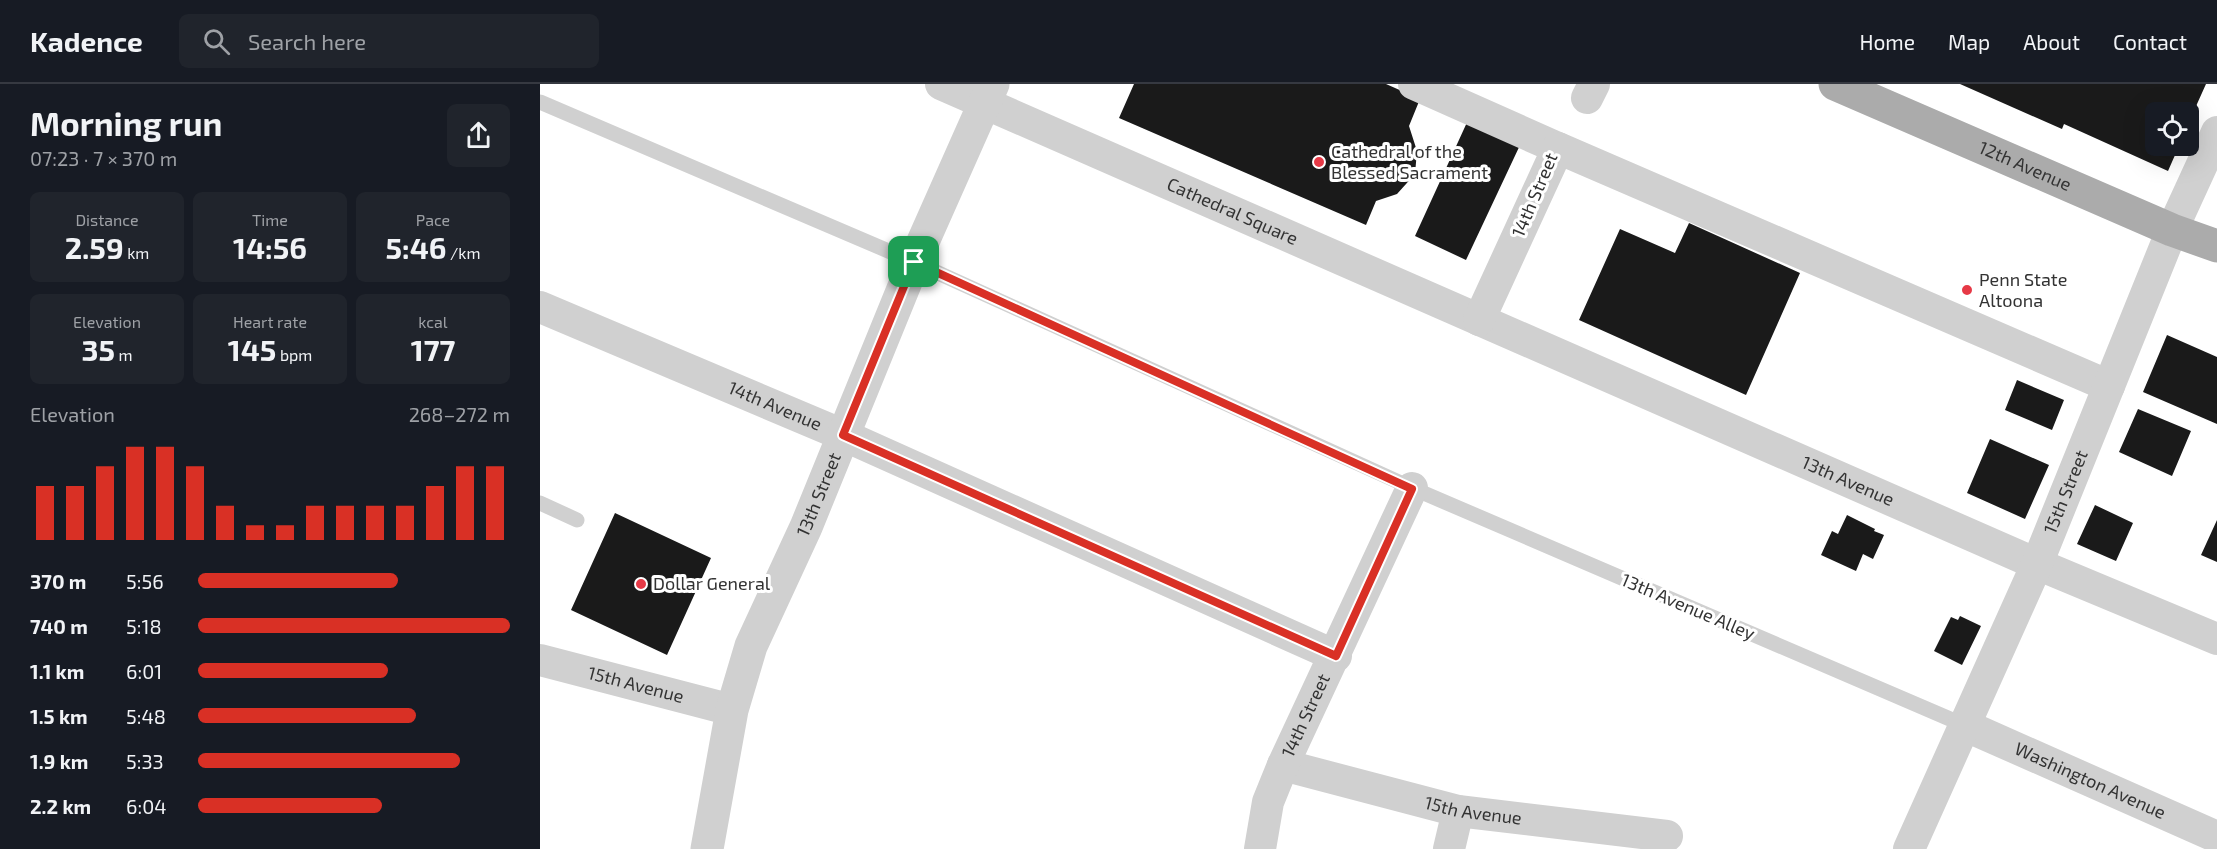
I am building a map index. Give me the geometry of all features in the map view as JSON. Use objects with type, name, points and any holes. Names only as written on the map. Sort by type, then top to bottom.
[{"type":"main road","name":"12th Avenue","points":[[1835,84],[2172,230],[2217,246]]},
{"type":"street","points":[[941,84],[988,93]]},
{"type":"street","name":"14th Street","points":[[1414,84],[1558,147],[1479,320]]},
{"type":"street","name":"13th Street","points":[[707,849],[732,710],[751,646],[806,527],[914,262],[988,93]]},
{"type":"street","name":"Cathedral Square","points":[[988,93],[1479,320]]},
{"type":"street","name":"15th Street","points":[[1909,849],[2037,564],[2172,230],[2217,132]]},
{"type":"street","points":[[1558,147],[2109,386]]},
{"type":"street","name":"14th Avenue","points":[[540,307],[843,435],[1336,656]]},
{"type":"street","name":"13th Avenue","points":[[1479,320],[2037,564],[2217,639]]},
{"type":"street","name":"14th Street","points":[[1260,849],[1268,802],[1283,765],[1336,656],[1412,489]]},
{"type":"street","name":"15th Avenue","points":[[540,660],[732,710]]},
{"type":"street","name":"Washington Avenue","points":[[1964,725],[2217,837]]},
{"type":"street","name":"15th Avenue","points":[[1283,765],[1458,811],[1633,841],[1668,836]]},
{"type":"street","points":[[1449,849],[1458,811]]},
{"type":"lane","name":"13th Avenue Alley","points":[[540,102],[914,262],[1412,489],[1964,725]]},
{"type":"lane","points":[[540,503],[577,520]]},
{"type":"building","name":"Cathedral of the Blessed Sacrament","points":[[1134,84],[1386,84],[1420,99],[1409,126],[1417,151],[1415,174],[1397,194],[1376,201],[1366,225],[1119,118]]},
{"type":"building","points":[[1960,84],[2206,84],[2198,102],[2145,102],[2145,156],[2175,156],[2168,171],[2064,124],[2062,129]]},
{"type":"building","points":[[1469,118],[1521,143],[1466,260],[1415,236]]},
{"type":"building","points":[[1689,223],[1800,273],[1746,395],[1579,320],[1620,229],[1675,253]]},
{"type":"building","points":[[2167,335],[2217,357],[2217,424],[2143,392]]},
{"type":"building","points":[[2017,380],[2064,400],[2052,430],[2005,410]]},
{"type":"building","points":[[2138,409],[2191,431],[2172,476],[2119,452]]},
{"type":"building","points":[[1990,439],[2049,465],[2025,519],[1967,493]]},
{"type":"building","points":[[2095,505],[2133,523],[2116,561],[2077,544]]},
{"type":"building","name":"Dollar General","points":[[615,513],[711,558],[667,655],[571,610]]},
{"type":"building","points":[[1847,515],[1884,535],[1873,559],[1863,554],[1856,571],[1821,555],[1832,531],[1838,534]]},
{"type":"building","points":[[2217,520],[2217,562],[2201,555]]},
{"type":"building","points":[[1960,616],[1981,626],[1962,665],[1934,651],[1951,617],[1958,620]]},
{"type":"place","name":"Cathedral of the Blessed Sacrament","points":[[1319,162]]},
{"type":"place","name":"Penn State Altoona","points":[[1967,290]]},
{"type":"place","name":"Dollar General","points":[[641,584]]},
{"type":"route","points":[[914,262],[1412,489],[1336,656],[843,435],[914,262]]}]
